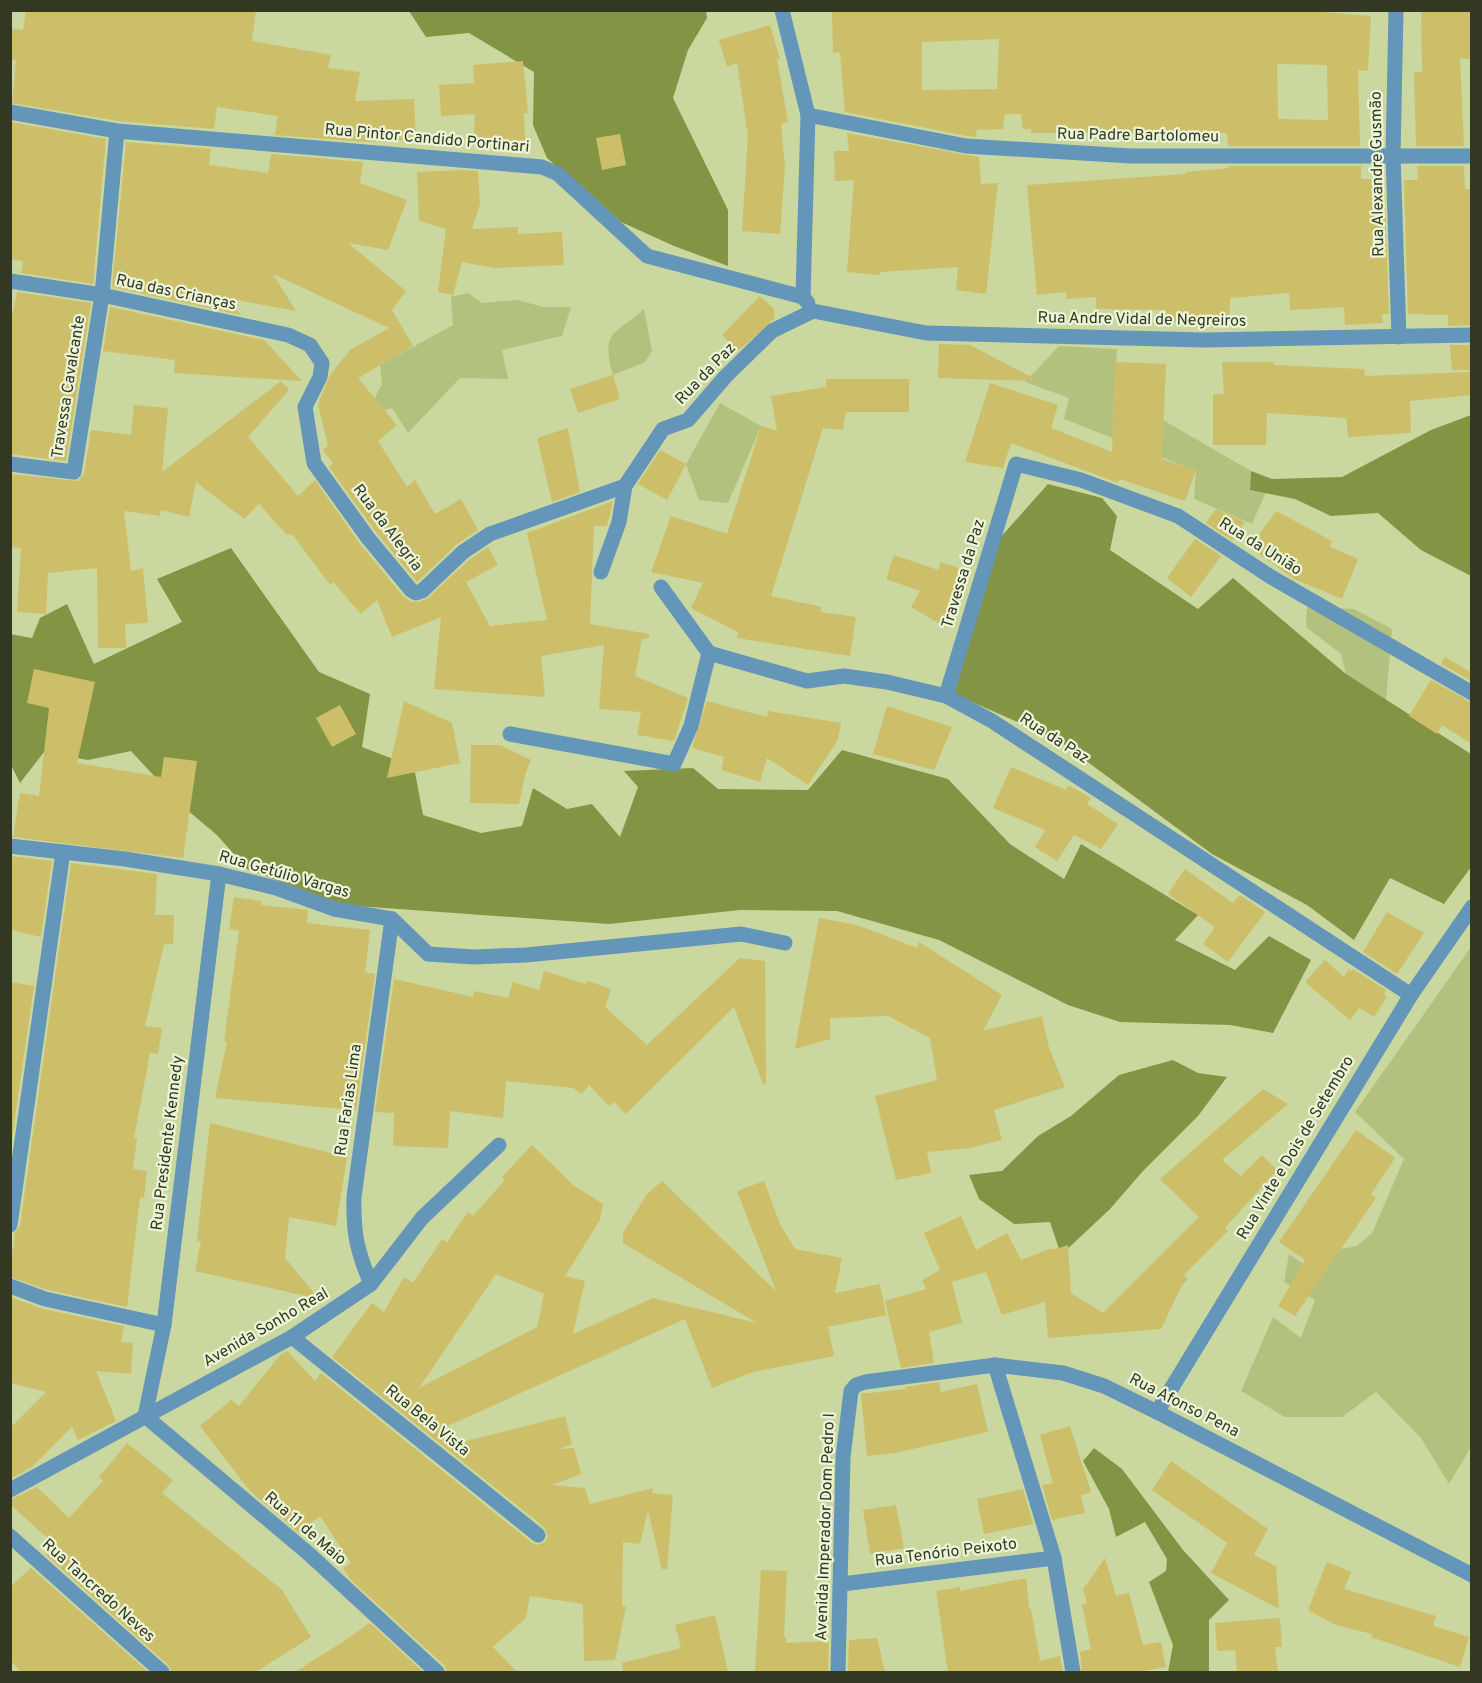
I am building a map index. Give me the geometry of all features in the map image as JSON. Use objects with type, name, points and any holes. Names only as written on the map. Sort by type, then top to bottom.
[{"type":"street","points":[[782,10],[807,115],[803,297],[813,311]]},
{"type":"street","name":"Rua Alexandre Gusmão","points":[[1396,10],[1393,155],[1399,337]]},
{"type":"street","name":"Rua Pintor Candido Portinari","points":[[10,112],[117,131],[542,167],[558,174],[647,256],[803,297]]},
{"type":"street","name":"Rua Padre Bartolomeu","points":[[807,115],[966,146],[1131,156],[1472,156]]},
{"type":"street","points":[[102,295],[117,131]]},
{"type":"street","name":"Rua das Crianças","points":[[10,281],[102,295],[288,334],[310,345],[322,363]]},
{"type":"street","name":"Travessa Cavalcante","points":[[10,464],[74,472],[102,295]]},
{"type":"street","name":"Rua Andre Vidal de Negreiros","points":[[813,311],[926,333],[1204,340],[1472,335]]},
{"type":"street","name":"Rua da Paz","points":[[601,572],[619,522],[625,486],[663,429],[688,420],[725,377],[772,331],[813,311]]},
{"type":"street","name":"Rua da Alegria","points":[[322,363],[320,377],[306,407],[314,463],[368,538],[416,593],[422,591],[475,542],[490,534],[625,486]]},
{"type":"street","name":"Rua da União","points":[[1016,464],[1081,480],[1178,516],[1271,577],[1472,693]]},
{"type":"street","name":"Travessa da Paz","points":[[946,696],[1016,464]]},
{"type":"street","points":[[510,734],[670,765],[677,762],[691,726],[709,653],[661,587]]},
{"type":"street","name":"Rua da Paz","points":[[709,653],[807,681],[844,676],[887,682],[946,696],[993,721],[1411,995]]},
{"type":"street","name":"Rua Getúlio Vargas","points":[[10,846],[125,859],[219,874],[276,888],[334,909],[392,919]]},
{"type":"street","points":[[10,1225],[63,852]]},
{"type":"street","name":"Rua Presidente Kennedy","points":[[146,1416],[164,1326],[219,874]]},
{"type":"street","name":"Rua Vinte e Dois de Setembro","points":[[1157,1412],[1411,995],[1472,907]]},
{"type":"street","points":[[392,919],[428,954],[462,957],[617,948],[708,935],[741,934],[785,943]]},
{"type":"street","name":"Rua Farias Lima","points":[[371,1284],[358,1254],[354,1224],[354,1197],[392,919]]},
{"type":"street","name":"Avenida Sonho Real","points":[[10,1490],[292,1337],[371,1284],[422,1218],[499,1145]]},
{"type":"street","points":[[10,1286],[45,1299],[164,1326]]},
{"type":"street","name":"Rua Bela Vista","points":[[292,1337],[538,1535]]},
{"type":"street","points":[[995,1365],[1054,1558],[1073,1672]]},
{"type":"street","name":"Rua Afonso Pena","points":[[856,1385],[995,1365],[1062,1372],[1104,1386],[1157,1412],[1472,1575]]},
{"type":"street","name":"Avenida Imperador Dom Pedro I","points":[[838,1672],[842,1584],[843,1457],[849,1398],[856,1385]]},
{"type":"street","name":"Rua 11 de Maio","points":[[146,1416],[309,1554],[437,1672]]},
{"type":"street","name":"Rua Tancredo Neves","points":[[10,1536],[162,1672]]},
{"type":"street","name":"Rua Tenório Peixoto","points":[[842,1584],[1054,1558]]},
{"type":"green space","points":[[409,11],[706,11],[707,18],[688,50],[673,98],[728,210],[728,266],[674,246],[621,222],[547,158],[533,125],[534,72],[469,33],[426,37]]},
{"type":"green space","points":[[468,293],[482,303],[517,300],[544,307],[571,307],[562,336],[502,350],[508,379],[460,378],[408,433],[392,408],[366,415],[382,384],[380,365],[453,325],[451,297]]},
{"type":"green space","points":[[644,309],[652,351],[645,362],[613,375],[610,341],[618,330]]},
{"type":"green space","points":[[1059,346],[1117,349],[1113,418],[1163,420],[1251,471],[1250,490],[1266,492],[1252,524],[1194,499],[1196,471],[1064,419],[1069,398],[1025,382]]},
{"type":"green space","points":[[720,403],[761,426],[728,503],[699,500],[686,464]]},
{"type":"green space","points":[[1471,415],[1471,576],[1421,550],[1378,513],[1331,516],[1295,499],[1250,490],[1251,471],[1272,479],[1342,477],[1431,430]]},
{"type":"green space","points":[[1048,484],[1102,498],[1117,516],[1110,550],[1198,609],[1233,578],[1346,674],[1471,754],[1471,867],[1444,904],[1390,878],[1354,940],[1307,905],[1212,854],[1058,740],[954,694],[999,539]]},
{"type":"green space","points":[[231,548],[319,672],[370,694],[362,747],[414,767],[423,815],[481,833],[522,826],[533,788],[567,809],[592,804],[620,837],[638,787],[624,771],[693,768],[718,789],[808,790],[842,750],[948,779],[1010,844],[1064,879],[1081,844],[1198,915],[1175,940],[1235,970],[1269,936],[1311,960],[1273,1033],[1230,1025],[1120,1022],[1068,1005],[939,940],[837,911],[740,910],[609,924],[343,905],[247,869],[217,835],[180,804],[131,751],[88,760],[44,752],[20,783],[11,765],[10,634],[32,638],[40,618],[67,604],[94,664],[182,622],[157,579]]},
{"type":"green space","points":[[1307,607],[1354,609],[1392,629],[1386,700],[1346,674],[1341,654],[1306,627]]},
{"type":"green space","points":[[1471,947],[1471,1447],[1449,1484],[1421,1438],[1376,1392],[1342,1417],[1285,1417],[1241,1391],[1273,1317],[1301,1338],[1315,1300],[1284,1282],[1289,1254],[1320,1276],[1341,1249],[1357,1246],[1372,1233],[1404,1159],[1355,1112]]},
{"type":"green space","points":[[1173,1060],[1198,1073],[1227,1077],[1198,1116],[1143,1171],[1110,1209],[1061,1255],[1050,1222],[1014,1224],[979,1199],[969,1175],[1002,1171],[1038,1136],[1071,1116],[1119,1075]]},
{"type":"green space","points":[[1094,1448],[1122,1469],[1183,1550],[1229,1600],[1209,1620],[1209,1672],[1168,1672],[1173,1645],[1149,1582],[1166,1571],[1167,1559],[1145,1522],[1116,1537],[1109,1509],[1083,1461]]},
{"type":"building","points":[[26,10],[256,10],[252,41],[331,55],[328,68],[360,72],[355,101],[414,99],[416,139],[366,142],[275,135],[278,116],[217,107],[214,129],[118,121],[12,103],[16,60],[10,59],[10,28],[23,30]]},
{"type":"building","points":[[832,10],[1301,10],[1371,16],[1368,71],[1358,70],[1360,146],[1228,146],[1227,133],[1031,133],[1031,129],[1023,129],[1021,114],[1005,114],[1003,129],[976,130],[977,137],[967,136],[845,112],[840,52],[833,53]],"holes":[[[999,39],[997,89],[922,90],[922,42]],[[1277,64],[1327,65],[1328,120],[1278,119]]]},
{"type":"building","points":[[1421,10],[1472,10],[1472,59],[1460,59],[1464,146],[1416,146],[1414,72],[1422,72]]},
{"type":"building","points":[[770,25],[780,59],[777,59],[788,122],[781,124],[785,167],[780,234],[742,231],[748,136],[737,63],[727,67],[719,40]]},
{"type":"building","points":[[523,61],[528,113],[524,113],[525,142],[473,145],[475,114],[441,116],[439,85],[474,83],[473,65]]},
{"type":"building","points":[[11,122],[106,139],[93,284],[21,273],[23,261],[10,259]]},
{"type":"building","points":[[847,133],[979,157],[981,184],[998,183],[986,294],[956,290],[958,267],[881,272],[880,275],[847,272],[854,180],[835,181],[834,151],[849,151]]},
{"type":"building","points":[[620,134],[626,165],[602,170],[596,138]]},
{"type":"building","points":[[126,142],[211,149],[209,165],[268,173],[271,154],[363,162],[360,183],[407,200],[388,250],[348,243],[406,291],[392,310],[413,346],[358,378],[397,425],[378,441],[407,487],[415,480],[435,514],[461,499],[478,530],[456,545],[417,582],[376,532],[329,467],[333,463],[323,450],[328,446],[318,404],[330,375],[350,350],[389,328],[273,274],[296,311],[225,298],[241,315],[112,287]]},
{"type":"building","points":[[1228,166],[1361,166],[1361,179],[1384,179],[1389,314],[1382,314],[1383,323],[1345,325],[1344,307],[1290,310],[1289,293],[1230,298],[1229,327],[1166,322],[1166,310],[1096,309],[1096,297],[1066,299],[1066,292],[1037,295],[1027,185],[1186,174],[1186,172],[1229,168]]},
{"type":"building","points":[[1417,166],[1464,166],[1465,189],[1472,189],[1472,325],[1448,326],[1448,315],[1408,314],[1404,180],[1418,180]]},
{"type":"building","points":[[478,171],[480,204],[472,229],[518,227],[518,234],[562,232],[564,265],[494,268],[462,262],[453,295],[438,292],[446,229],[419,221],[417,172]]},
{"type":"building","points":[[17,292],[91,303],[66,461],[10,454],[10,325]]},
{"type":"building","points":[[760,296],[774,309],[774,319],[738,351],[722,335]]},
{"type":"building","points":[[110,307],[264,340],[302,381],[174,373],[175,360],[103,351]]},
{"type":"building","points":[[939,344],[970,345],[1039,381],[938,378]]},
{"type":"building","points":[[1450,345],[1472,345],[1472,370],[1452,370]]},
{"type":"building","points":[[1115,362],[1166,364],[1162,459],[1196,471],[1185,501],[1120,479],[1118,483],[1011,443],[1003,468],[965,462],[990,383],[1058,405],[1051,428],[1112,452]]},
{"type":"building","points":[[1222,362],[1274,362],[1274,365],[1364,369],[1365,376],[1472,372],[1472,395],[1410,401],[1411,433],[1348,437],[1346,418],[1267,413],[1266,445],[1213,445],[1213,394],[1224,394]]},
{"type":"building","points":[[613,375],[620,399],[578,413],[570,389]]},
{"type":"building","points":[[826,379],[909,379],[909,412],[846,412],[843,430],[823,428],[771,596],[822,607],[821,612],[856,617],[850,656],[737,638],[738,632],[691,608],[703,583],[651,572],[671,516],[727,534],[761,426],[777,431],[771,396],[826,387]]},
{"type":"building","points":[[281,381],[289,390],[248,437],[298,496],[315,480],[360,544],[403,596],[411,602],[419,602],[428,598],[469,560],[488,547],[498,565],[466,582],[490,626],[547,620],[527,533],[613,501],[607,526],[594,526],[590,624],[649,634],[649,638],[642,639],[635,676],[688,698],[674,741],[637,735],[641,712],[599,709],[604,645],[541,656],[545,697],[434,689],[441,617],[392,637],[377,600],[361,614],[333,582],[330,585],[293,535],[286,534],[259,504],[244,519],[196,482],[189,517],[161,510],[160,516],[124,511],[131,571],[143,568],[148,623],[125,624],[126,648],[98,648],[97,568],[48,573],[46,614],[17,612],[21,548],[10,547],[10,474],[78,481],[84,474],[91,430],[131,435],[134,405],[168,408],[162,472]]},
{"type":"building","points":[[568,428],[580,492],[552,502],[537,438]]},
{"type":"building","points":[[660,450],[686,464],[667,500],[638,484]]},
{"type":"building","points":[[1216,509],[1245,522],[1232,540],[1206,523]]},
{"type":"building","points":[[1276,511],[1332,541],[1330,547],[1358,559],[1342,599],[1294,579],[1250,547]]},
{"type":"building","points":[[1195,539],[1221,556],[1191,597],[1167,578]]},
{"type":"building","points":[[894,555],[938,570],[941,562],[969,572],[957,605],[945,627],[911,607],[920,591],[886,579]]},
{"type":"building","points":[[1445,657],[1472,673],[1472,681],[1441,664]]},
{"type":"building","points":[[34,669],[95,682],[77,763],[161,777],[164,757],[197,761],[183,858],[13,837],[20,793],[39,796],[49,708],[27,703]]},
{"type":"building","points":[[1431,680],[1472,703],[1472,744],[1442,725],[1437,734],[1409,716]]},
{"type":"building","points":[[404,701],[452,723],[460,763],[387,778]]},
{"type":"building","points":[[707,701],[767,717],[768,711],[841,723],[838,740],[808,785],[767,758],[760,782],[721,770],[724,757],[692,748]]},
{"type":"building","points":[[340,705],[356,734],[332,747],[316,718]]},
{"type":"building","points":[[887,706],[952,727],[934,770],[873,754]]},
{"type":"building","points":[[471,745],[500,745],[531,760],[525,775],[519,804],[470,803]]},
{"type":"building","points":[[1011,767],[1066,790],[1068,785],[1091,798],[1087,804],[1118,824],[1101,849],[1074,835],[1057,861],[1035,847],[1045,830],[993,808]]},
{"type":"building","points":[[10,856],[52,861],[41,937],[10,930]]},
{"type":"building","points":[[71,863],[157,874],[155,915],[174,915],[173,944],[164,944],[145,1026],[162,1028],[158,1054],[150,1053],[134,1138],[137,1138],[133,1169],[147,1171],[144,1198],[140,1197],[127,1307],[48,1290],[10,1277],[10,1250],[13,1250],[15,1233],[20,1226]]},
{"type":"building","points":[[1185,869],[1233,903],[1240,895],[1265,912],[1228,962],[1203,944],[1215,927],[1168,894]]},
{"type":"building","points":[[234,897],[261,901],[261,905],[308,910],[307,923],[370,930],[365,972],[375,974],[356,1110],[215,1098],[227,1042],[224,1041],[239,931],[229,929]]},
{"type":"building","points":[[1387,912],[1424,933],[1397,974],[1363,952]]},
{"type":"building","points":[[819,918],[857,925],[917,948],[919,942],[1002,995],[983,1031],[1042,1016],[1049,1048],[1065,1087],[994,1110],[1002,1140],[970,1148],[927,1152],[931,1173],[896,1180],[875,1096],[937,1080],[930,1038],[888,1016],[830,1018],[830,1039],[795,1049]]},
{"type":"building","points":[[740,958],[765,961],[766,1084],[763,1084],[734,1007],[626,1114],[614,1102],[609,1106],[589,1085],[582,1094],[573,1088],[506,1081],[503,1118],[450,1111],[448,1148],[393,1146],[394,1113],[375,1112],[394,979],[473,997],[474,991],[508,998],[513,982],[539,990],[544,971],[586,984],[588,981],[611,989],[605,1007],[647,1045]]},
{"type":"building","points":[[1325,960],[1344,977],[1349,969],[1352,972],[1353,969],[1386,990],[1384,994],[1387,997],[1374,1017],[1359,1008],[1350,1020],[1305,982]]},
{"type":"building","points":[[10,982],[34,986],[10,1152]]},
{"type":"building","points":[[1263,1089],[1288,1104],[1222,1160],[1241,1176],[1262,1155],[1277,1170],[1225,1228],[1228,1231],[1184,1275],[1188,1279],[1182,1285],[1161,1329],[1048,1338],[1045,1302],[1002,1315],[986,1272],[952,1282],[962,1323],[929,1332],[934,1363],[901,1368],[885,1301],[926,1289],[922,1280],[940,1270],[924,1233],[961,1216],[976,1250],[1007,1233],[1021,1260],[1052,1248],[1052,1250],[1068,1245],[1071,1293],[1103,1313],[1199,1217],[1160,1179]]},
{"type":"building","points":[[210,1123],[347,1157],[336,1226],[289,1217],[285,1258],[319,1299],[195,1271],[201,1241],[197,1241]]},
{"type":"building","points":[[1356,1130],[1395,1158],[1371,1194],[1376,1198],[1295,1316],[1278,1306],[1305,1260],[1279,1242]]},
{"type":"building","points":[[532,1145],[573,1185],[603,1204],[600,1220],[565,1276],[585,1281],[573,1334],[653,1298],[757,1323],[623,1243],[623,1233],[647,1194],[662,1181],[776,1291],[737,1191],[764,1181],[780,1224],[795,1249],[842,1258],[835,1293],[880,1284],[886,1315],[828,1327],[834,1356],[753,1372],[712,1388],[685,1319],[441,1429],[447,1446],[565,1416],[572,1444],[560,1449],[574,1448],[581,1474],[552,1485],[585,1488],[590,1504],[653,1488],[652,1493],[673,1495],[667,1569],[662,1569],[648,1511],[640,1544],[623,1542],[622,1606],[626,1607],[615,1660],[584,1661],[583,1604],[530,1596],[526,1618],[493,1647],[517,1672],[447,1672],[444,1665],[351,1580],[343,1568],[351,1563],[320,1516],[299,1533],[250,1491],[200,1426],[231,1400],[239,1406],[281,1354],[287,1351],[315,1381],[321,1373],[532,1543],[537,1545],[545,1542],[548,1536],[544,1527],[332,1357],[372,1303],[384,1312],[404,1277],[413,1283],[442,1239],[447,1242],[468,1212],[473,1216],[505,1180],[502,1177]],"holes":[[[496,1274],[544,1294],[537,1327],[419,1388]]]},
{"type":"building","points":[[10,1297],[43,1309],[124,1326],[121,1342],[133,1343],[131,1374],[96,1371],[116,1421],[78,1440],[72,1427],[32,1467],[10,1479],[10,1428],[46,1392],[10,1383]]},
{"type":"building","points":[[939,1382],[941,1392],[977,1384],[988,1432],[895,1453],[867,1456],[861,1394],[906,1389],[905,1387]]},
{"type":"building","points":[[1070,1426],[1091,1492],[1081,1495],[1085,1513],[1052,1520],[1042,1485],[1053,1483],[1040,1435]]},
{"type":"building","points":[[127,1443],[173,1480],[162,1493],[282,1590],[311,1637],[256,1672],[172,1672],[168,1665],[45,1554],[55,1545],[10,1504],[10,1500],[37,1487],[69,1518],[103,1481],[99,1477]]},
{"type":"building","points":[[1171,1461],[1268,1529],[1254,1555],[1276,1566],[1279,1609],[1211,1573],[1227,1543],[1152,1490]]},
{"type":"building","points":[[1023,1489],[1033,1524],[984,1534],[977,1499]]},
{"type":"building","points":[[896,1505],[904,1548],[870,1554],[863,1510]]},
{"type":"building","points":[[1105,1558],[1116,1596],[1129,1593],[1143,1645],[1161,1642],[1166,1667],[1137,1672],[1082,1672],[1080,1652],[1091,1649],[1082,1605],[1087,1603],[1083,1589]]},
{"type":"building","points":[[1327,1562],[1351,1572],[1344,1589],[1436,1616],[1433,1626],[1469,1637],[1460,1667],[1371,1637],[1372,1634],[1336,1625],[1308,1610]]},
{"type":"building","points":[[31,1568],[148,1672],[21,1672],[10,1660],[10,1587]]},
{"type":"building","points":[[761,1570],[787,1571],[784,1637],[786,1637],[786,1643],[829,1641],[828,1672],[755,1672]]},
{"type":"building","points":[[1026,1578],[1029,1607],[1040,1661],[1060,1656],[1063,1672],[948,1672],[936,1591],[960,1587],[960,1591]]},
{"type":"building","points":[[715,1615],[728,1672],[623,1672],[622,1663],[681,1648],[675,1625]]},
{"type":"building","points":[[1280,1618],[1282,1647],[1275,1647],[1278,1672],[1237,1672],[1235,1650],[1217,1651],[1215,1623]]},
{"type":"building","points":[[370,1623],[423,1672],[295,1672],[344,1641]]},
{"type":"building","points":[[877,1638],[885,1672],[848,1672],[849,1640]]}]
